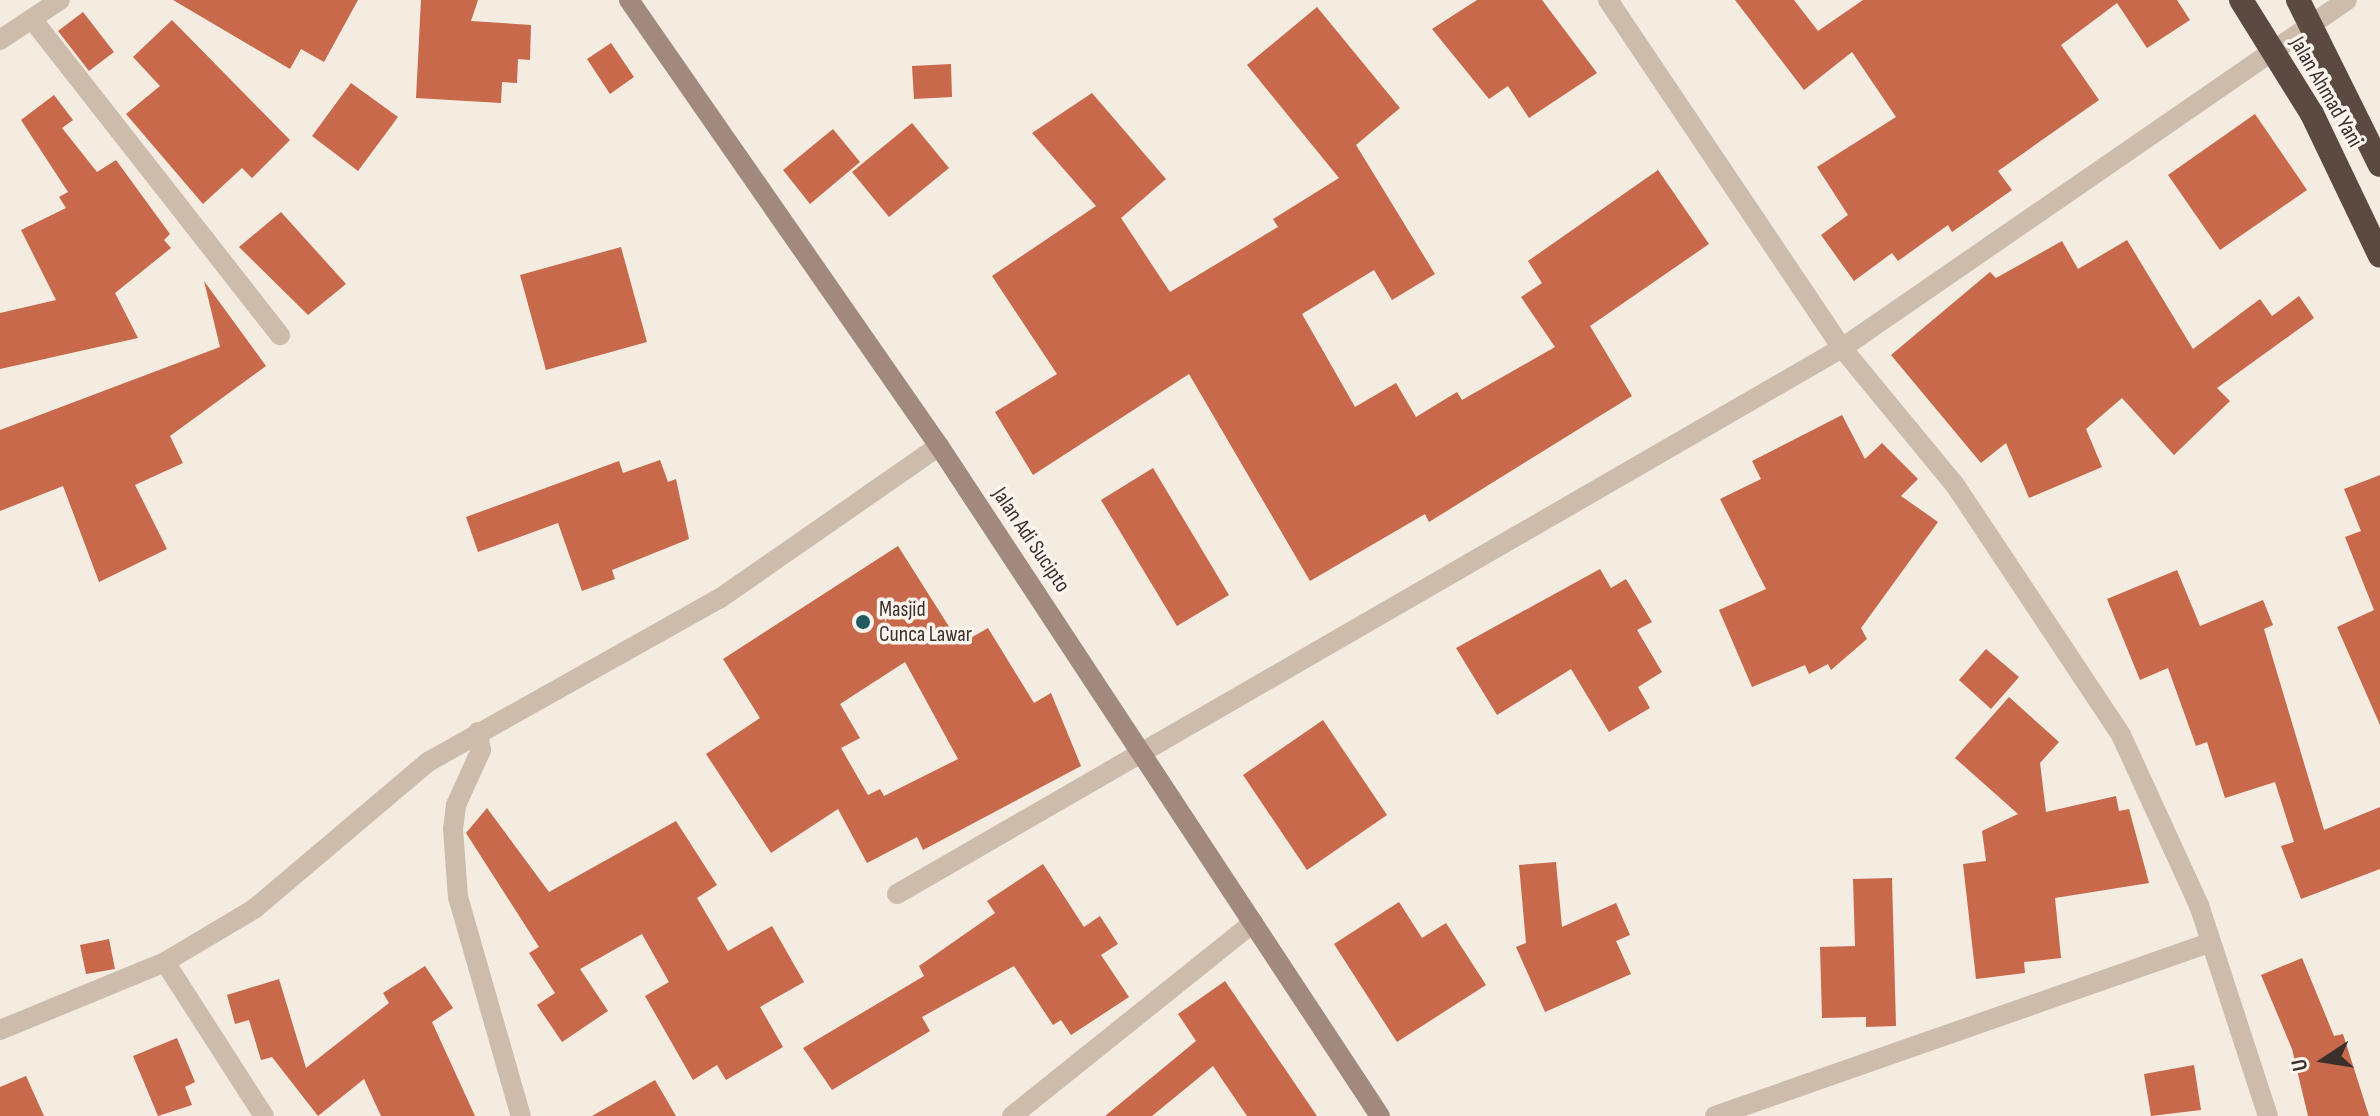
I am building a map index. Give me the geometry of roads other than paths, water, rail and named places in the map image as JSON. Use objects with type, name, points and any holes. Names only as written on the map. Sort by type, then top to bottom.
[{"type":"highway","name":"Jalan Ahmad Yani","points":[[2241,0],[2312,114],[2380,256]]},
{"type":"highway","name":"Jalan Ahmad Yani","points":[[2298,0],[2380,165]]},
{"type":"street","points":[[0,40],[60,0]]},
{"type":"street","name":"Jalan Adi Sucipto","points":[[629,0],[939,446],[1145,754],[1380,1116]]},
{"type":"street","points":[[1608,0],[1842,348],[1955,485],[2121,735],[2209,943],[2268,1116]]},
{"type":"street","points":[[897,894],[1145,754],[1842,348],[2270,47],[2347,0]]},
{"type":"street","points":[[32,19],[280,335]]},
{"type":"street","points":[[0,1030],[165,962],[254,909],[428,762],[719,599],[939,446]]},
{"type":"street","points":[[478,732],[478,765],[454,817],[458,897],[521,1116]]},
{"type":"street","points":[[1012,1116],[1253,923]]},
{"type":"street","points":[[1715,1116],[2209,943]]},
{"type":"street","points":[[165,962],[264,1116]]},
{"type":"place","name":"Masjid Cunca Lawar","points":[[863,622]]}]
